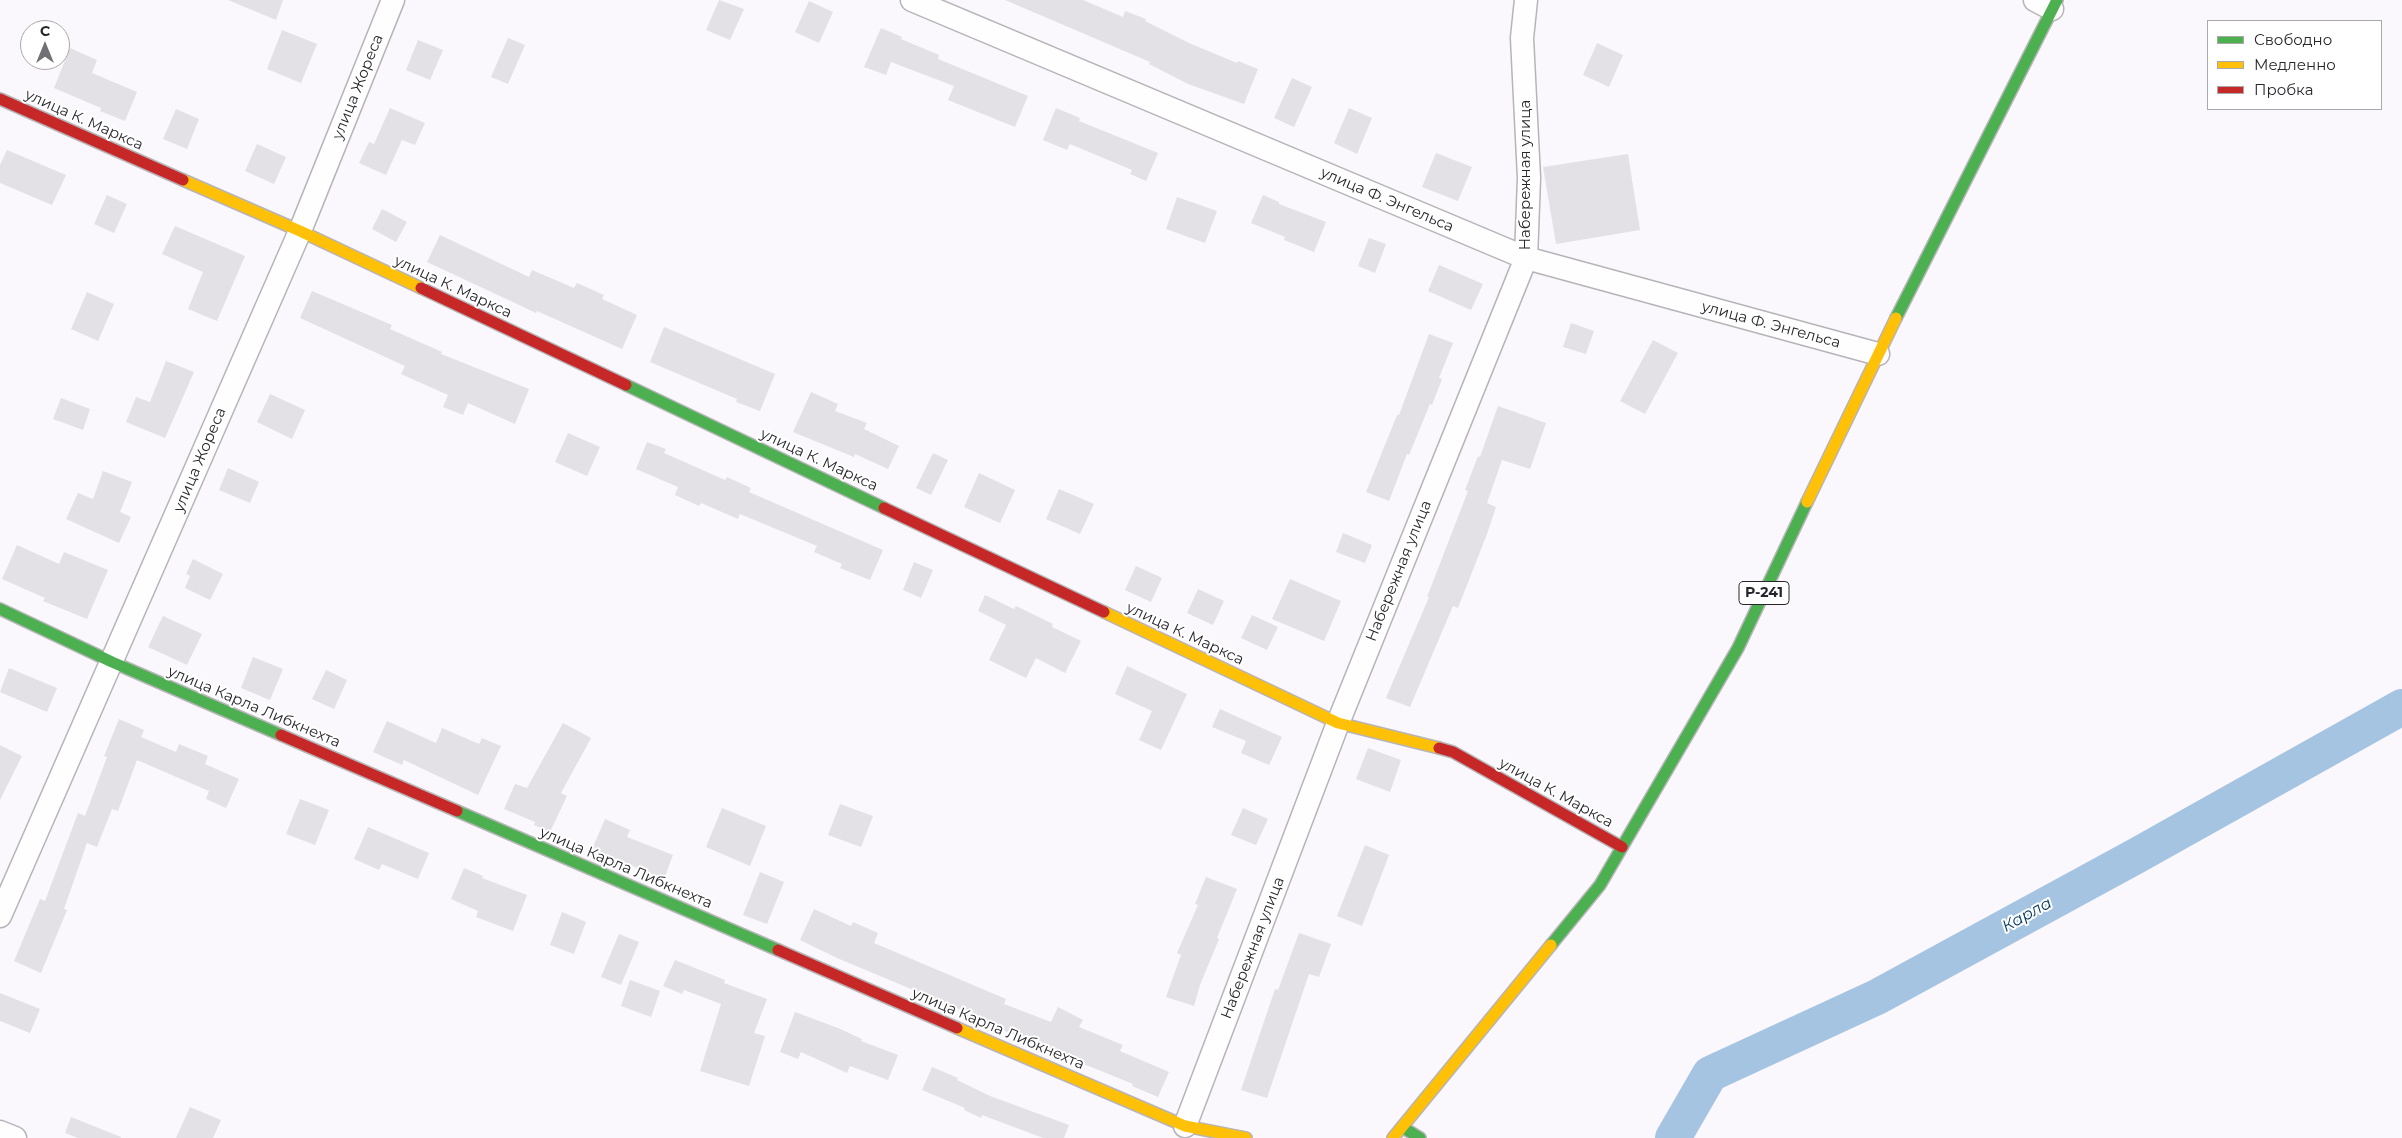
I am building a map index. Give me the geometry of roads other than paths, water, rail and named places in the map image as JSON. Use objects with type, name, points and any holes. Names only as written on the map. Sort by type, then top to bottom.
[{"type":"main road","name":"Р-241","points":[[1393,1138],[1600,885],[1738,648],[2048,3]]},
{"type":"main road","name":"улица К. Маркса","points":[[0,99],[300,231],[1338,723],[1453,752],[1622,847]]},
{"type":"main road","name":"улица Карла Либкнехта","points":[[0,609],[112,662],[1185,1126],[1246,1138]]},
{"type":"main road","points":[[1402,1127],[1420,1138]]},
{"type":"street","name":"улица Жореса","points":[[0,916],[300,231],[393,0]]},
{"type":"street","name":"улица Ф. Энгельса","points":[[912,0],[1526,258],[1878,354]]},
{"type":"street","name":"Набережная улица","points":[[1185,1126],[1338,723],[1526,258],[1529,178],[1522,38],[1526,0]]},
{"type":"street","points":[[0,1132],[15,1138]]},
{"type":"waterway","name":"Карла","points":[[1673,1138],[1710,1074],[1877,997],[2136,856],[2402,707]]}]
